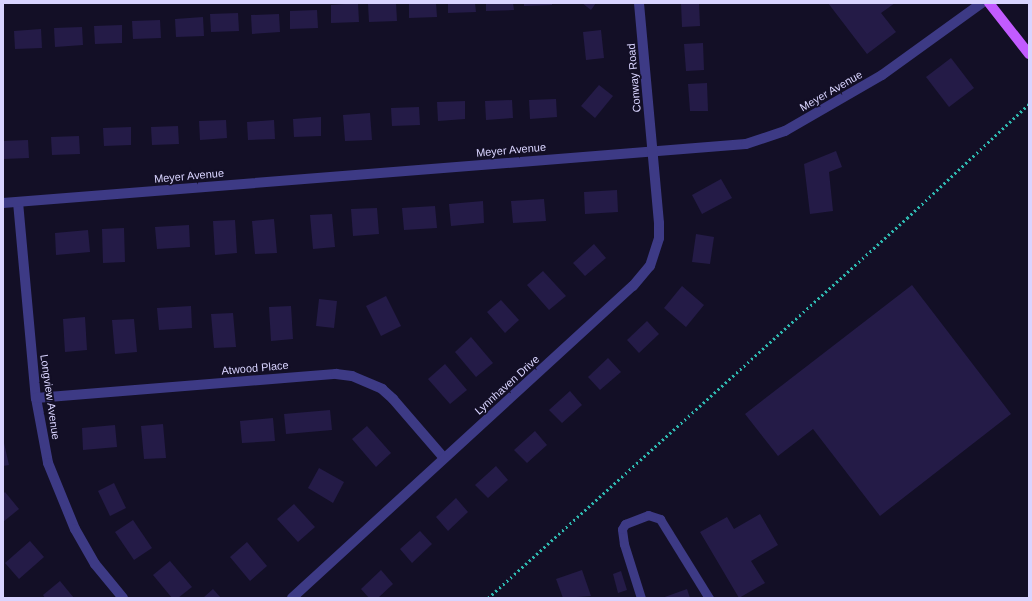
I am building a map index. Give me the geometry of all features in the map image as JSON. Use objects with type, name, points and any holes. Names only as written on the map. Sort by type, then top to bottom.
[{"type":"main road","points":[[989,3],[1029,54]]},
{"type":"street","name":"Conway Road","points":[[639,3],[652,151]]},
{"type":"street","name":"Meyer Avenue","points":[[3,203],[746,144],[785,131],[882,75],[982,3]]},
{"type":"street","name":"Lynnhaven Drive","points":[[292,598],[633,286],[650,266],[659,238],[652,151]]},
{"type":"street","name":"Longview Avenue","points":[[18,202],[36,398],[48,463],[59,493],[95,564],[122,598]]},
{"type":"street","name":"Atwood Place","points":[[36,398],[336,374],[352,376],[367,381],[393,399],[444,458]]},
{"type":"lane","points":[[641,598],[624,544],[622,529],[625,524],[648,515],[660,519],[709,598]]},
{"type":"path","points":[[488,598],[907,218],[1029,104]]},
{"type":"building","points":[[358,3],[359,22],[331,23],[331,5]]},
{"type":"building","points":[[396,3],[397,21],[369,22],[368,4]]},
{"type":"building","points":[[409,3],[436,3],[437,17],[409,18]]},
{"type":"building","points":[[448,3],[475,3],[476,12],[448,13]]},
{"type":"building","points":[[486,3],[513,3],[514,10],[486,11]]},
{"type":"building","points":[[524,3],[552,3],[552,5],[524,6]]},
{"type":"building","points":[[582,3],[596,3],[591,10]]},
{"type":"building","points":[[681,3],[699,3],[700,26],[682,27]]},
{"type":"building","points":[[828,3],[895,3],[881,13],[896,32],[867,54]]},
{"type":"building","points":[[317,10],[318,28],[290,29],[290,11]]},
{"type":"building","points":[[238,13],[239,31],[211,32],[210,14]]},
{"type":"building","points":[[279,14],[280,32],[252,34],[251,15]]},
{"type":"building","points":[[203,17],[204,36],[176,37],[175,19]]},
{"type":"building","points":[[160,20],[161,38],[133,39],[132,21]]},
{"type":"building","points":[[122,25],[122,43],[95,44],[94,26]]},
{"type":"building","points":[[82,27],[83,45],[55,47],[54,28]]},
{"type":"building","points":[[41,29],[42,48],[15,49],[14,31]]},
{"type":"building","points":[[601,30],[604,58],[586,60],[583,32]]},
{"type":"building","points":[[703,43],[704,70],[686,71],[684,44]]},
{"type":"building","points":[[951,58],[974,88],[949,107],[926,77]]},
{"type":"building","points":[[707,83],[708,111],[690,111],[688,84]]},
{"type":"building","points":[[599,85],[613,96],[595,118],[581,106]]},
{"type":"building","points":[[556,99],[557,117],[530,119],[529,100]]},
{"type":"building","points":[[512,100],[513,118],[486,120],[485,101]]},
{"type":"building","points":[[465,101],[465,119],[438,121],[437,102]]},
{"type":"building","points":[[419,107],[420,125],[392,126],[391,108]]},
{"type":"building","points":[[370,113],[372,140],[345,141],[343,115]]},
{"type":"building","points":[[321,117],[321,136],[294,137],[293,119]]},
{"type":"building","points":[[226,120],[227,138],[200,140],[199,121]]},
{"type":"building","points":[[274,120],[275,139],[248,140],[247,122]]},
{"type":"building","points":[[178,126],[179,144],[152,145],[151,127]]},
{"type":"building","points":[[131,127],[131,145],[104,146],[103,128]]},
{"type":"building","points":[[79,136],[80,154],[52,155],[51,137]]},
{"type":"building","points":[[28,140],[29,158],[3,159],[3,141]]},
{"type":"building","points":[[836,151],[842,167],[829,172],[833,211],[810,214],[804,164]]},
{"type":"building","points":[[721,179],[732,198],[702,214],[692,195]]},
{"type":"building","points":[[617,190],[618,212],[585,214],[584,192]]},
{"type":"building","points":[[544,199],[546,221],[513,223],[511,201]]},
{"type":"building","points":[[483,201],[484,223],[451,226],[449,204]]},
{"type":"building","points":[[435,206],[437,228],[404,230],[402,208]]},
{"type":"building","points":[[377,208],[379,234],[353,236],[351,209]]},
{"type":"building","points":[[332,214],[335,247],[313,249],[310,215]]},
{"type":"building","points":[[274,219],[277,253],[255,254],[252,221]]},
{"type":"building","points":[[235,220],[237,253],[215,255],[213,221]]},
{"type":"building","points":[[189,225],[190,247],[157,249],[155,227]]},
{"type":"building","points":[[124,228],[125,262],[103,263],[102,229]]},
{"type":"building","points":[[88,230],[90,252],[56,255],[55,233]]},
{"type":"building","points":[[696,234],[714,237],[710,264],[692,262]]},
{"type":"building","points":[[594,244],[606,258],[585,276],[573,263]]},
{"type":"building","points":[[543,271],[566,296],[549,310],[527,285]]},
{"type":"building","points":[[912,285],[1011,414],[880,516],[813,429],[778,456],[745,414]]},
{"type":"building","points":[[682,286],[704,305],[686,327],[664,308]]},
{"type":"building","points":[[386,296],[401,326],[381,336],[366,306]]},
{"type":"building","points":[[319,299],[337,301],[334,328],[316,326]]},
{"type":"building","points":[[501,300],[519,320],[505,333],[487,312]]},
{"type":"building","points":[[191,306],[192,328],[159,330],[157,308]]},
{"type":"building","points":[[291,306],[293,339],[271,341],[269,307]]},
{"type":"building","points":[[233,313],[236,347],[214,348],[211,314]]},
{"type":"building","points":[[85,317],[87,350],[65,352],[63,319]]},
{"type":"building","points":[[134,319],[137,352],[115,354],[112,320]]},
{"type":"building","points":[[647,321],[659,334],[639,353],[627,340]]},
{"type":"building","points":[[471,337],[493,363],[476,377],[455,352]]},
{"type":"building","points":[[608,358],[621,372],[600,390],[588,377]]},
{"type":"building","points":[[445,364],[467,390],[450,404],[428,379]]},
{"type":"building","points":[[570,391],[582,405],[562,423],[549,410]]},
{"type":"building","points":[[330,410],[332,430],[286,434],[284,414]]},
{"type":"building","points":[[273,418],[275,441],[242,443],[240,421]]},
{"type":"building","points":[[163,424],[166,458],[144,459],[141,426]]},
{"type":"building","points":[[115,425],[117,447],[83,450],[82,428]]},
{"type":"building","points":[[367,426],[391,453],[376,467],[352,439]]},
{"type":"building","points":[[535,431],[547,445],[527,463],[514,450]]},
{"type":"building","points":[[4,443],[9,465],[3,466],[3,444]]},
{"type":"building","points":[[496,466],[508,480],[488,498],[475,485]]},
{"type":"building","points":[[319,468],[344,482],[333,503],[308,488]]},
{"type":"building","points":[[114,483],[126,508],[110,516],[98,491]]},
{"type":"building","points":[[5,492],[19,509],[3,522],[3,494]]},
{"type":"building","points":[[456,498],[468,512],[448,531],[436,517]]},
{"type":"building","points":[[294,504],[315,527],[298,542],[277,519]]},
{"type":"building","points":[[760,514],[778,545],[751,561],[765,583],[739,598],[700,532],[727,517],[734,529]]},
{"type":"building","points":[[133,520],[152,548],[134,560],[115,532]]},
{"type":"building","points":[[420,531],[432,544],[412,563],[400,549]]},
{"type":"building","points":[[30,541],[44,557],[19,579],[5,563]]},
{"type":"building","points":[[247,542],[267,566],[250,581],[230,557]]},
{"type":"building","points":[[170,561],[192,587],[178,598],[172,598],[153,575]]},
{"type":"building","points":[[381,570],[393,584],[378,598],[369,598],[361,589]]},
{"type":"building","points":[[582,570],[591,596],[563,598],[556,579]]},
{"type":"building","points":[[621,571],[627,590],[618,593],[613,574]]},
{"type":"building","points":[[60,581],[74,598],[45,598],[43,595]]},
{"type":"building","points":[[213,589],[221,598],[203,598]]},
{"type":"building","points":[[687,589],[690,598],[662,598]]}]
